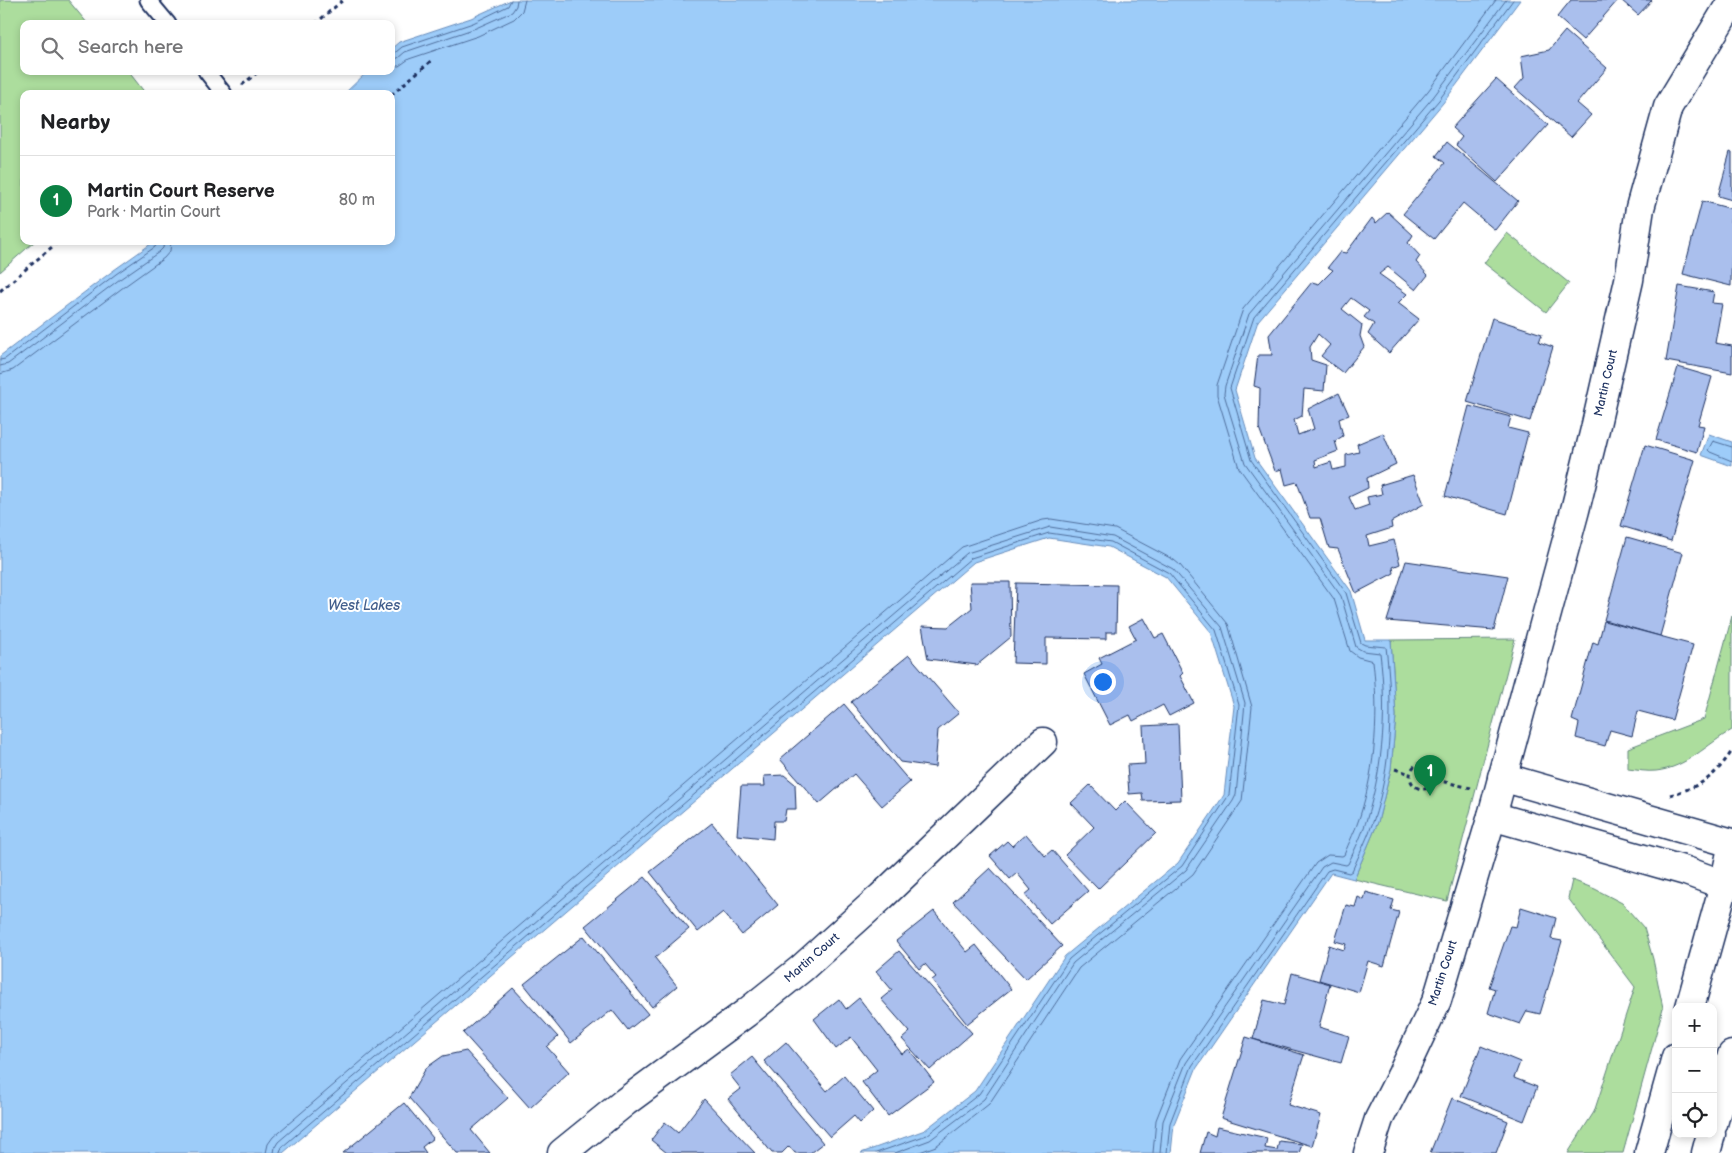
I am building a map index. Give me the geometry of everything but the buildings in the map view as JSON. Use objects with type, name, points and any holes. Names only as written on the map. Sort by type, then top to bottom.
[{"type":"street","name":"Martin Court","points":[[1368,1153],[1379,1119],[1437,1000],[1492,816],[1593,438],[1629,280],[1640,208],[1668,107],[1732,1]]},
{"type":"street","name":"Martin Court","points":[[562,1153],[624,1102],[746,1013],[801,969],[881,897],[1042,742]]},
{"type":"street","points":[[1502,777],[1732,843]]},
{"type":"street","points":[[1492,816],[1728,884]]},
{"type":"street","points":[[1691,1003],[1728,884],[1732,848]]},
{"type":"street","points":[[1717,1109],[1732,1055]]},
{"type":"street","points":[[1649,1153],[1672,1071]]},
{"type":"street","points":[[1706,1153],[1710,1138]]},
{"type":"lane","points":[[148,0],[165,20]]},
{"type":"lane","points":[[209,75],[221,90]]},
{"type":"path","points":[[320,20],[342,0]]},
{"type":"path","points":[[395,92],[432,60]]},
{"type":"path","points":[[239,88],[254,75]]},
{"type":"path","points":[[0,291],[54,245]]},
{"type":"path","points":[[1661,798],[1694,788],[1710,778],[1724,764],[1732,751]]},
{"type":"path","points":[[1426,763],[1433,768],[1436,780],[1431,787],[1418,789],[1411,783],[1410,774],[1411,770],[1418,764],[1426,763]]},
{"type":"path","points":[[1395,769],[1410,774]]},
{"type":"path","points":[[1436,780],[1461,786]]},
{"type":"green space","points":[[0,0],[68,0],[85,20],[20,20],[20,75],[131,75],[143,90],[20,90],[20,245],[30,245],[0,272]]},
{"type":"green space","points":[[1507,233],[1569,283],[1546,312],[1484,263]]},
{"type":"green space","points":[[1732,616],[1732,730],[1696,755],[1667,769],[1646,771],[1628,769],[1628,748],[1704,719]]},
{"type":"green space","points":[[1515,639],[1447,901],[1354,879],[1378,822],[1391,769],[1396,716],[1391,640]]},
{"type":"green space","points":[[1572,880],[1622,903],[1644,928],[1653,959],[1663,1008],[1623,1153],[1568,1153],[1594,1112],[1635,987],[1568,898]]},
{"type":"water","name":"West Lakes","points":[[511,0],[1520,0],[1443,103],[1258,321],[1235,390],[1255,458],[1351,591],[1365,640],[1391,640],[1396,716],[1391,769],[1378,822],[1354,879],[1331,873],[1196,1069],[1174,1124],[1171,1153],[861,1153],[925,1130],[975,1091],[1065,956],[1178,863],[1224,795],[1234,706],[1211,632],[1166,577],[1109,547],[1049,538],[974,562],[283,1153],[0,1153],[0,356],[149,245],[395,245],[395,90],[348,90],[364,75],[395,75],[395,46],[399,42],[471,18]]},
{"type":"water","points":[[1709,434],[1732,442],[1732,466],[1701,455]]},
{"type":"place","name":"Martin Court Reserve","points":[[1430,796]]}]
